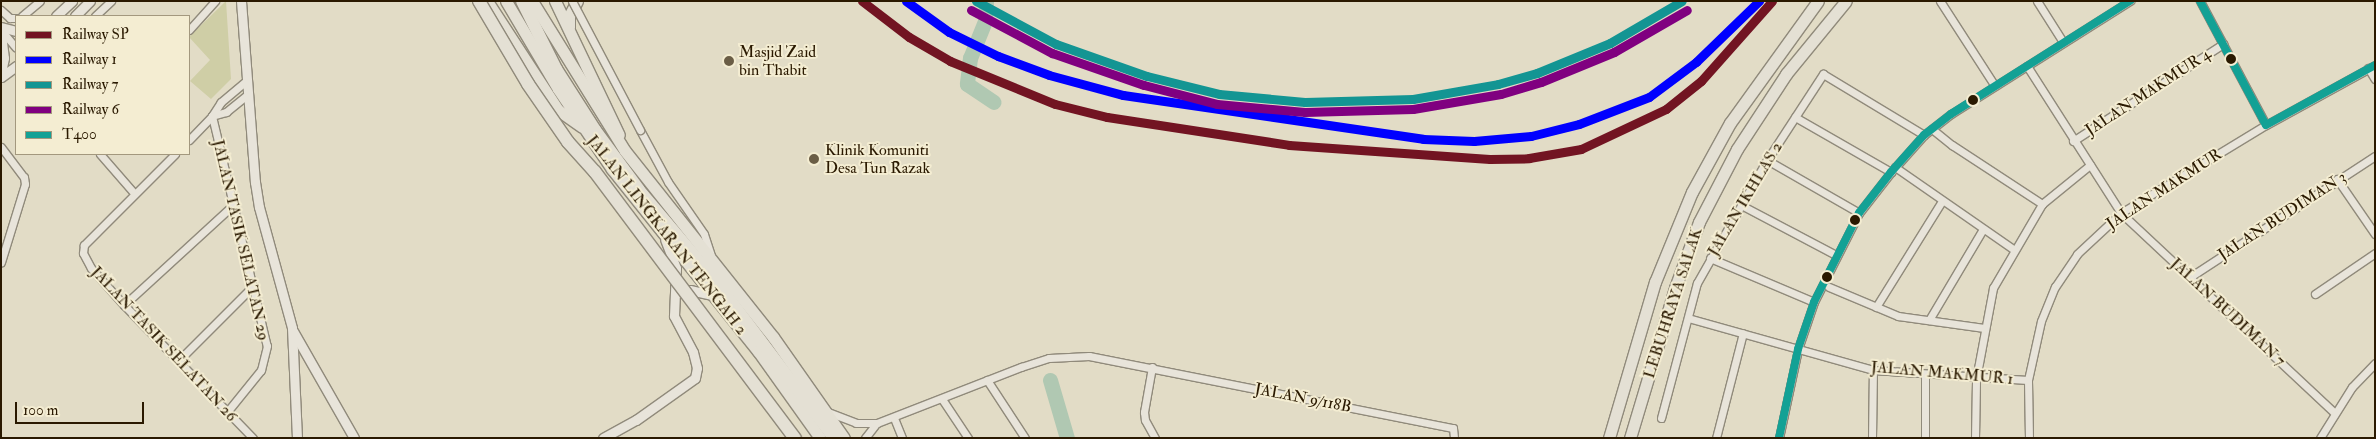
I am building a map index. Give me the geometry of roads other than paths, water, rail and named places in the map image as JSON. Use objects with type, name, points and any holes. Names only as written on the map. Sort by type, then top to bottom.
[{"type":"highway","points":[[479,1],[528,84],[568,142],[595,172],[795,438]]},
{"type":"highway","points":[[486,1],[558,110],[571,122],[584,127]]},
{"type":"highway","name":"JALAN LINGKARAN TENGAH 2","points":[[506,1],[584,127],[663,235],[758,351],[820,438]]},
{"type":"highway","points":[[522,1],[556,68],[595,130],[640,190],[715,280],[834,438]]},
{"type":"highway","name":"JALAN LINGKARAN TENGAH 2","points":[[532,1],[625,151],[712,259],[828,412],[844,438]]},
{"type":"highway","points":[[555,1],[611,114],[625,151]]},
{"type":"highway","points":[[569,28],[569,16],[576,1]]},
{"type":"highway","name":"LEBUHRAYA SALAK","points":[[1609,438],[1655,282],[1692,192],[1730,123],[1818,1]]},
{"type":"highway","name":"LEBUHRAYA SALAK","points":[[1630,438],[1675,288],[1699,222],[1737,150],[1786,74],[1846,1]]},
{"type":"street","points":[[26,15],[40,1]]},
{"type":"street","points":[[57,15],[72,1]]},
{"type":"street","points":[[76,15],[90,1]]},
{"type":"street","points":[[96,15],[111,1]]},
{"type":"street","points":[[241,1],[247,95],[259,207],[292,328],[297,438]]},
{"type":"street","points":[[572,1],[668,182],[704,234],[712,259]]},
{"type":"street","points":[[1940,1],[1996,86]]},
{"type":"street","points":[[2037,1],[2063,42]]},
{"type":"street","points":[[1779,438],[1798,348],[1814,302],[1836,255],[1859,213],[1893,169],[1924,135],[1932,129],[2063,42],[2130,1]]},
{"type":"street","points":[[2200,1],[2266,125]]},
{"type":"street","points":[[190,29],[215,2]]},
{"type":"street","points":[[1,29],[15,31]]},
{"type":"street","points":[[1,29],[15,47]]},
{"type":"street","points":[[1,34],[4,58],[1,72]]},
{"type":"street","name":"JALAN MAKMUR 4","points":[[2073,141],[2223,44]]},
{"type":"street","points":[[1,77],[15,66]]},
{"type":"street","name":"JALAN BUDIMAN 7","points":[[2027,66],[2073,141],[2121,213],[2334,412]]},
{"type":"street","points":[[2371,67],[2375,79]]},
{"type":"street","name":"JALAN MAKMUR","points":[[2030,438],[2028,380],[2041,321],[2056,287],[2077,254],[2121,213],[2266,125],[2371,67]]},
{"type":"street","name":"JALAN IKHLAS 2","points":[[1661,418],[1697,283],[1767,160],[1823,74],[1924,135]]},
{"type":"street","points":[[190,139],[212,116],[221,102],[246,81]]},
{"type":"street","points":[[212,116],[226,112],[247,95]]},
{"type":"street","name":"JALAN TASIK SELATAN 29","points":[[212,116],[267,346],[261,370],[227,412]]},
{"type":"street","points":[[1794,117],[1893,169],[2013,249]]},
{"type":"street","points":[[1932,129],[1952,146],[2042,204]]},
{"type":"street","points":[[1,147],[24,177],[25,184],[1,262]]},
{"type":"street","points":[[101,155],[134,193],[174,155]]},
{"type":"street","name":"JALAN BUDIMAN 3","points":[[2190,277],[2375,156]]},
{"type":"street","points":[[1767,160],[1859,213]]},
{"type":"street","points":[[1976,438],[1976,379],[1984,328],[1993,288],[2013,249],[2042,204],[2090,165]]},
{"type":"street","points":[[2337,180],[2375,234]]},
{"type":"street","name":"JALAN TASIK SELATAN 26","points":[[134,193],[84,245],[83,253],[91,268],[124,305],[253,438]]},
{"type":"street","points":[[1876,307],[1942,201]]},
{"type":"street","points":[[1741,205],[1836,255]]},
{"type":"street","points":[[124,305],[232,206]]},
{"type":"street","points":[[1928,320],[1983,229]]},
{"type":"street","points":[[603,438],[636,420],[695,378],[697,368],[694,352],[674,316],[676,268],[663,235]]},
{"type":"street","points":[[2315,294],[2375,253]]},
{"type":"street","points":[[1710,258],[1814,302]]},
{"type":"street","points":[[178,361],[252,287]]},
{"type":"street","points":[[1829,287],[1898,316],[1984,328]]},
{"type":"street","points":[[676,294],[690,290],[712,295]]},
{"type":"street","name":"JALAN MAKMUR 1","points":[[1688,318],[1873,370],[1976,379],[2028,380]]},
{"type":"street","points":[[292,328],[354,438]]},
{"type":"street","points":[[1716,438],[1743,333]]},
{"type":"street","name":"JALAN 9/118B","points":[[828,412],[851,422],[877,423],[1049,358],[1076,355],[1152,367],[1453,428],[1454,438]]},
{"type":"street","points":[[2320,438],[2334,412],[2375,363]]},
{"type":"street","points":[[1152,367],[1144,412],[1145,420],[1155,438]]},
{"type":"street","points":[[1872,438],[1873,370]]},
{"type":"street","points":[[1925,374],[1925,438]]},
{"type":"street","points":[[987,380],[1025,438]]},
{"type":"street","points":[[942,400],[968,438]]},
{"type":"street","points":[[894,418],[902,438]]},
{"type":"street","points":[[865,438],[877,423]]},
{"type":"waterway","points":[[986,1],[985,21],[970,58],[967,84],[994,102]]},
{"type":"waterway","points":[[1050,380],[1067,438]]},
{"type":"rail line","name":"SP","points":[[862,1],[909,37],[950,61],[1055,104],[1107,117],[1289,145],[1490,159],[1529,158],[1581,149],[1666,109],[1701,81],[1772,1]]},
{"type":"rail line","name":"1","points":[[906,1],[949,32],[998,56],[1049,75],[1123,95],[1423,139],[1474,141],[1531,136],[1579,124],[1649,97],[1696,62],[1759,1]]},
{"type":"rail line","name":"7","points":[[976,1],[1056,44],[1147,76],[1219,94],[1305,102],[1413,99],[1498,84],[1537,73],[1610,43],[1682,1]]},
{"type":"rail line","name":"6","points":[[971,10],[1052,53],[1144,85],[1217,104],[1305,112],[1413,109],[1501,94],[1541,82],[1614,52],[1687,10]]},
{"type":"place","name":"Masjid Zaid bin Thabit","points":[[729,61]]},
{"type":"place","name":"Klinik Komuniti Desa Tun Razak","points":[[814,159]]}]
